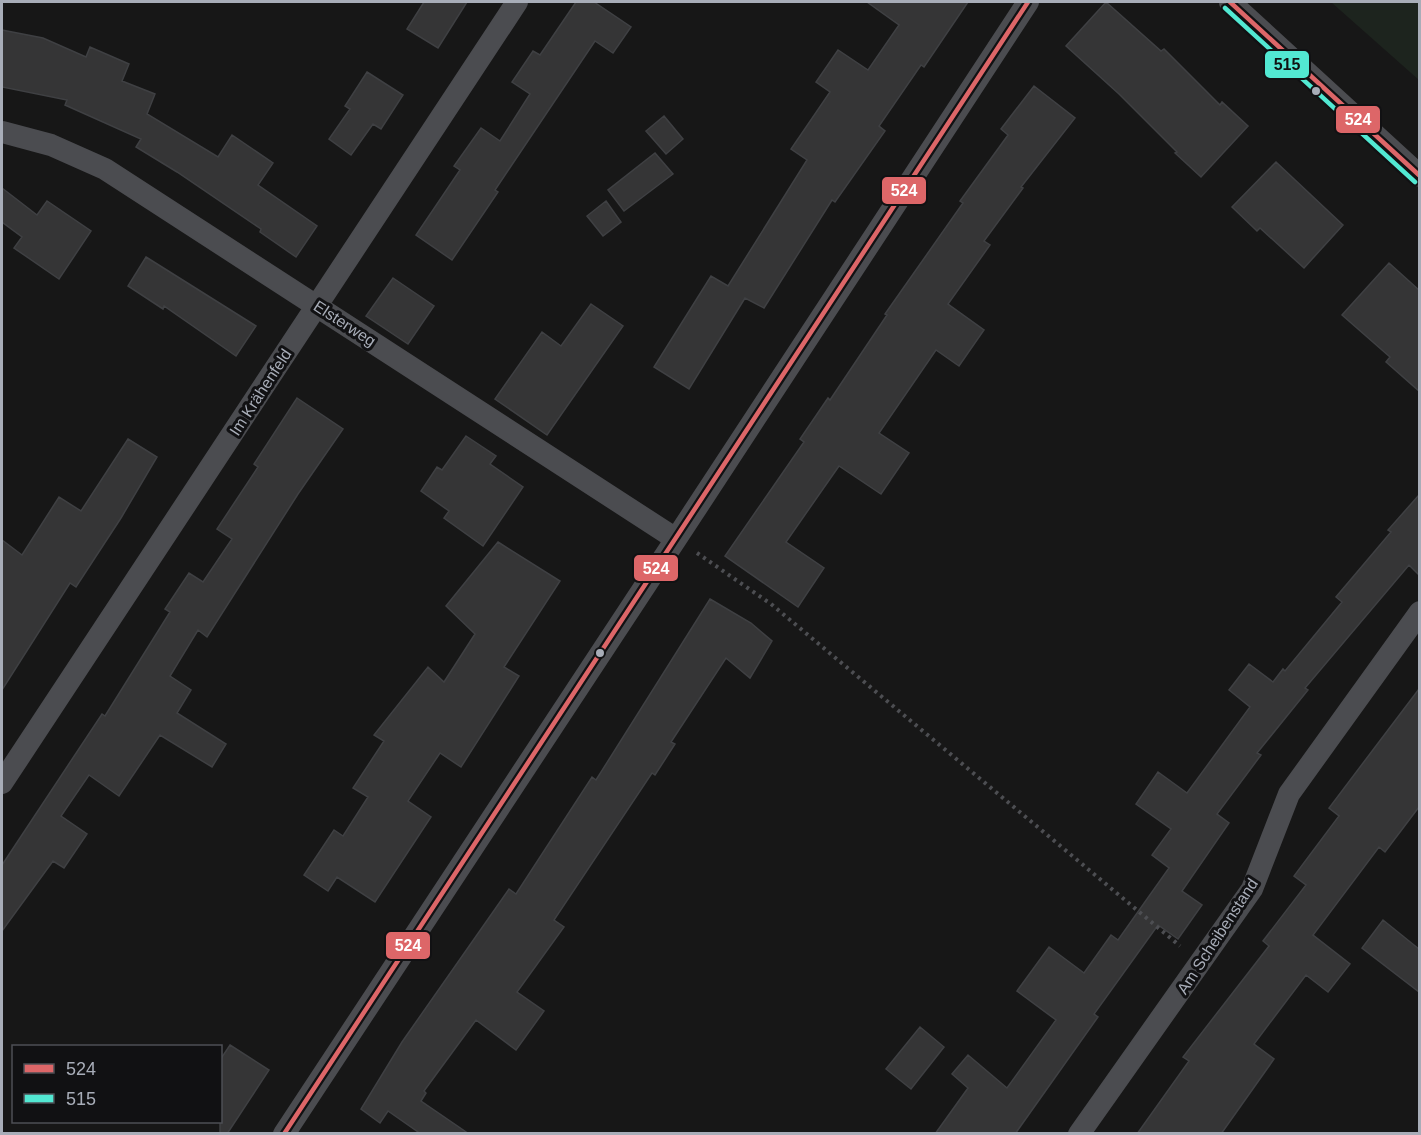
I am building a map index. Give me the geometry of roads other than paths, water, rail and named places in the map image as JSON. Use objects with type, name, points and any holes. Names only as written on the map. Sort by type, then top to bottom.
[{"type":"street","name":"Im Krähenfeld","points":[[2,783],[517,2]]},
{"type":"street","points":[[284,1134],[1028,2]]},
{"type":"street","points":[[1230,2],[1419,176]]},
{"type":"street","name":"Elsterweg","points":[[2,132],[51,145],[105,168],[676,539]]},
{"type":"street","name":"Am Scheibenstand","points":[[1079,1134],[1252,889],[1289,794],[1419,612]]}]
